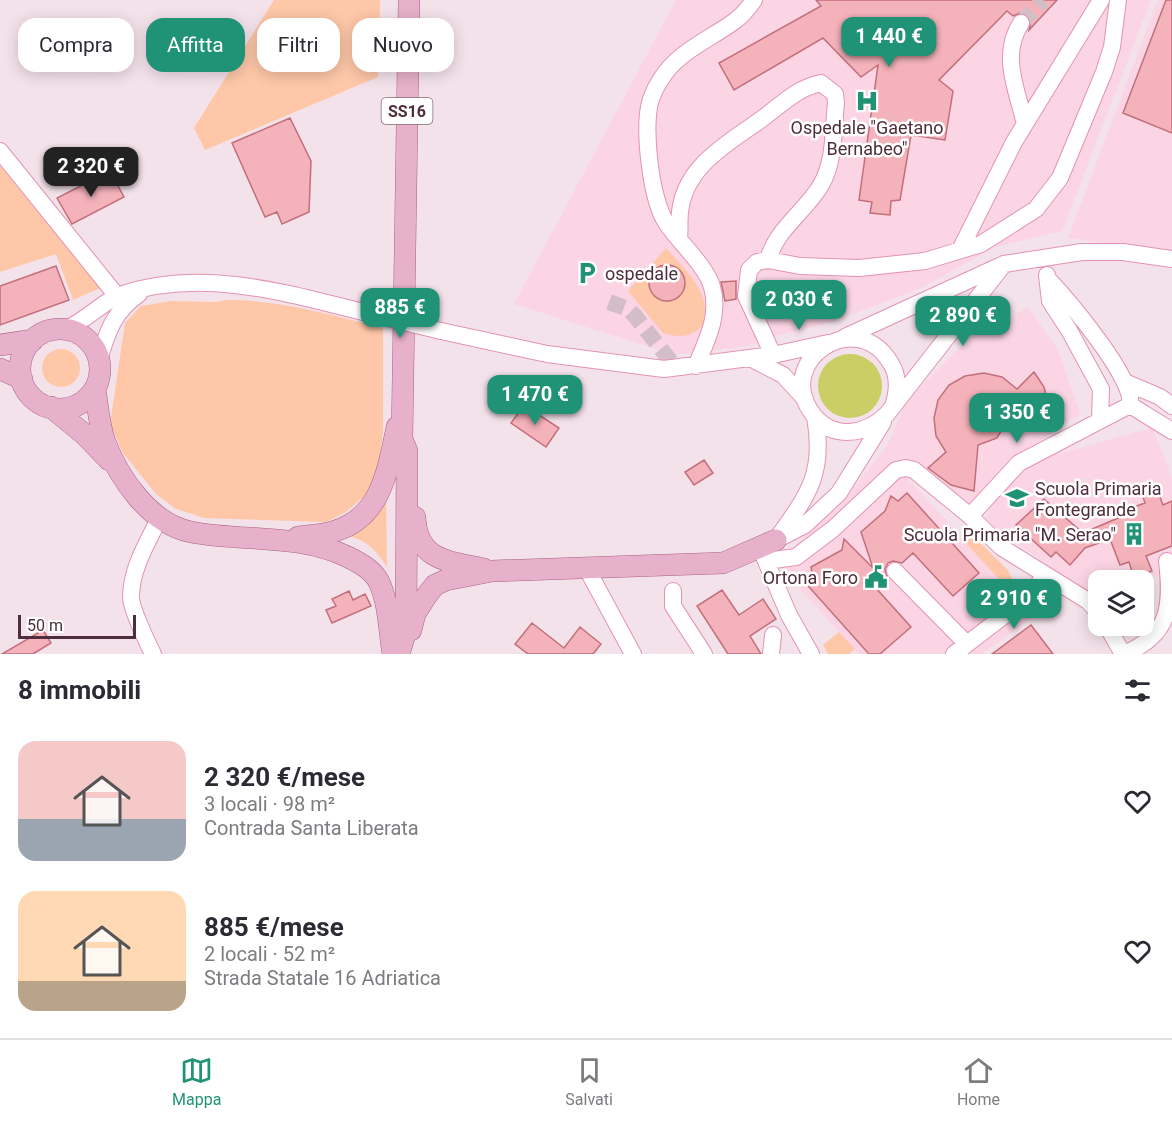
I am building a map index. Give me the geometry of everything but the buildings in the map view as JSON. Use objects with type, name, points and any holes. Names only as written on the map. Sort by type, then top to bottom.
[{"type":"main road","name":"SS16","points":[[399,654],[406,631],[407,451],[402,439],[409,0]]},
{"type":"main road","points":[[118,469],[84,434],[51,407],[33,397],[22,379],[22,358],[33,340],[43,333],[66,329],[87,339],[99,360],[100,370],[95,388],[105,441],[129,487],[160,517],[192,532],[283,539],[338,552],[367,568],[374,575],[383,599],[399,654]]},
{"type":"main road","points":[[0,345],[33,340]]},
{"type":"main road","points":[[0,369],[22,379]]},
{"type":"main road","points":[[51,407],[64,409],[76,406],[95,388]]},
{"type":"main road","points":[[283,539],[335,532],[354,523],[369,511],[387,477],[403,400]]},
{"type":"main road","points":[[403,400],[412,447],[418,538],[437,559],[492,571]]},
{"type":"main road","points":[[399,654],[415,614],[435,585],[446,580],[492,571],[723,563],[767,550]]},
{"type":"street","points":[[696,366],[714,319],[713,289],[708,278],[665,222],[657,202],[647,124],[650,100],[662,77],[678,60],[698,44],[738,19],[754,0]]},
{"type":"street","points":[[960,250],[975,216],[1025,124],[1101,0]]},
{"type":"street","points":[[773,355],[746,296],[749,270],[757,262],[768,260],[800,266],[859,268],[926,261],[981,243],[1036,209],[1048,197],[1060,178],[1104,72],[1112,47],[1118,0]]},
{"type":"street","points":[[1021,23],[1012,36],[1010,50],[1011,64],[1025,124]]},
{"type":"street","points":[[680,240],[680,211],[685,192],[703,164],[724,144],[791,95],[821,83],[835,94],[836,103],[829,165],[813,197],[771,247],[768,260]]},
{"type":"street","points":[[0,151],[117,296]]},
{"type":"street","points":[[805,399],[803,378],[807,365],[815,354],[837,340],[1004,264],[1041,257],[1102,252],[1172,258]]},
{"type":"street","points":[[1041,257],[1048,279],[1050,301],[1069,330],[1101,389],[1100,419]]},
{"type":"street","points":[[767,550],[805,525],[839,494],[890,410],[1004,264]]},
{"type":"street","points":[[1048,279],[1074,307],[1125,382],[1132,397],[1130,405]]},
{"type":"street","points":[[66,329],[89,318],[117,296],[149,287],[200,282],[250,286],[548,354],[622,365],[664,369],[696,366],[773,355],[837,340],[865,341],[884,353],[893,366],[897,381],[890,410],[872,427],[852,432],[832,429],[815,417]]},
{"type":"street","points":[[99,360],[107,332],[116,315],[149,287]]},
{"type":"street","points":[[750,358],[783,375],[805,399],[815,417],[819,455],[815,477],[793,516],[767,550]]},
{"type":"street","points":[[1125,382],[1160,397],[1172,406]]},
{"type":"street","points":[[970,516],[1019,463],[1130,405]]},
{"type":"street","points":[[1130,405],[1172,431]]},
{"type":"street","points":[[767,550],[796,557],[833,529],[901,468],[914,470],[970,516],[1001,547],[1088,602]]},
{"type":"street","points":[[153,654],[130,599],[144,548],[160,517]]},
{"type":"street","points":[[767,550],[789,615],[811,654]]},
{"type":"street","points":[[1113,636],[1123,654],[1157,633],[1166,621],[1172,595],[1167,561]]},
{"type":"street","points":[[587,569],[633,654]]},
{"type":"street","points":[[895,571],[960,649],[1027,598],[1045,576]]},
{"type":"street","points":[[673,591],[673,606],[704,654]]},
{"type":"street","points":[[771,654],[773,635]]},
{"type":"shaded area","points":[[274,0],[380,0],[380,18],[352,18],[352,72],[378,72],[378,77],[205,150],[194,128],[229,72],[245,72],[245,46],[257,27],[257,72],[340,72],[340,18],[263,18]]},
{"type":"shaded area","name":"Ospedale \"Gaetano Bernabeo\"","points":[[676,0],[1151,0],[1062,231],[996,247],[921,288],[832,322],[776,336],[750,346],[675,355],[514,304]]},
{"type":"shaded area","points":[[1158,0],[1172,0],[1172,252],[1068,238]]},
{"type":"shaded area","points":[[0,158],[105,286],[73,300],[56,254],[0,272]]},
{"type":"shaded area","points":[[666,248],[694,281],[706,310],[706,321],[698,330],[688,335],[676,336],[663,333],[628,291]]},
{"type":"shaded area","points":[[226,300],[286,305],[383,328],[383,431],[378,473],[366,495],[346,512],[326,522],[204,518],[176,509],[156,494],[123,453],[110,424],[125,323],[141,306],[171,301],[216,302]]},
{"type":"shaded area","points":[[1028,307],[1058,350],[1080,414],[1023,453],[969,504],[916,466],[907,478],[1034,616],[982,654],[859,654],[801,590],[779,557],[788,552],[841,503],[887,446],[907,400],[968,339]]},
{"type":"shaded area","points":[[61,349],[74,355],[80,368],[74,381],[61,387],[48,381],[42,368],[48,355]]},
{"type":"shaded area","points":[[844,354],[856,354],[873,363],[880,374],[882,386],[880,398],[873,409],[856,418],[844,418],[832,413],[823,404],[818,392],[818,380],[823,368],[832,359]]},
{"type":"shaded area","points":[[1152,428],[1172,477],[1172,570],[1154,577],[1154,570],[1088,570],[1088,592],[985,522],[993,495],[1027,465],[1040,459]]},
{"type":"shaded area","points":[[386,496],[387,567],[371,547],[361,540],[348,536]]},
{"type":"shaded area","points":[[971,534],[1007,569],[1014,582],[1011,592],[964,541]]},
{"type":"shaded area","points":[[839,632],[855,649],[849,654],[828,654],[823,645]]},
{"type":"tunnel","points":[[1021,23],[1043,0]]},
{"type":"tunnel","points":[[609,302],[628,309],[676,368]]},
{"type":"place","name":"Ospedale \"Gaetano Bernabeo\"","points":[[867,101]]},
{"type":"place","name":"ospedale","points":[[587,273]]},
{"type":"place","name":"Scuola Primaria Fontegrande","points":[[1017,498]]},
{"type":"place","name":"Scuola Primaria \"M. Serao\"","points":[[1134,534]]},
{"type":"place","name":"Ortona Foro","points":[[876,577]]}]
